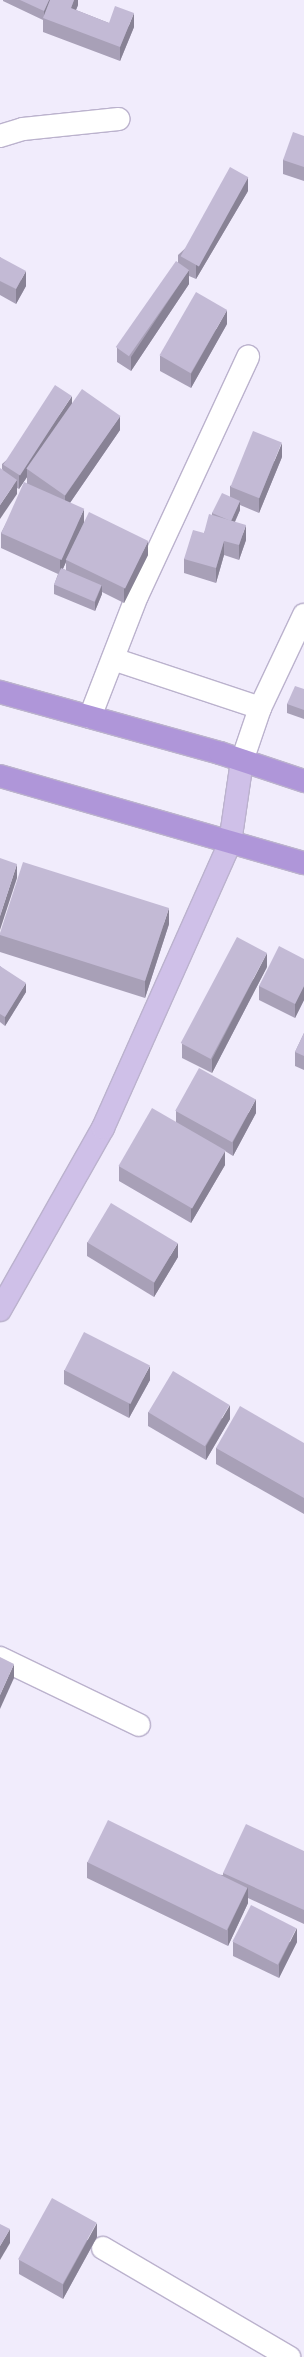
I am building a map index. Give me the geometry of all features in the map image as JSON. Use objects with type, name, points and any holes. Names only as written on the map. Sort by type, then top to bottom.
[{"type":"highway","points":[[0,692],[242,761],[304,781]]},
{"type":"highway","points":[[0,776],[304,863]]},
{"type":"main road","points":[[0,1310],[103,1128],[230,843],[242,761]]},
{"type":"street","points":[[0,136],[23,128],[118,119]]},
{"type":"street","points":[[90,717],[138,596],[248,357]]},
{"type":"street","points":[[242,761],[260,708],[304,616]]},
{"type":"street","points":[[113,659],[260,708]]},
{"type":"street","points":[[0,1658],[139,1725]]},
{"type":"street","points":[[103,2248],[289,2357]]},
{"type":"building","points":[[20,0],[49,0],[44,11]]},
{"type":"building","points":[[50,0],[74,0],[71,8],[109,23],[115,6],[134,13],[120,47],[43,18]]},
{"type":"building","points":[[293,132],[304,136],[304,167],[283,160]]},
{"type":"building","points":[[230,167],[248,177],[199,266],[181,256]]},
{"type":"building","points":[[0,257],[26,271],[16,289],[0,281]]},
{"type":"building","points":[[176,261],[189,270],[129,356],[116,347]]},
{"type":"building","points":[[196,292],[227,310],[191,373],[160,355]]},
{"type":"building","points":[[55,385],[72,396],[20,476],[3,465]]},
{"type":"building","points":[[82,389],[121,416],[65,495],[26,468]]},
{"type":"building","points":[[253,431],[282,443],[259,498],[231,487]]},
{"type":"building","points":[[0,468],[17,480],[0,505]]},
{"type":"building","points":[[24,482],[84,509],[62,560],[1,533]]},
{"type":"building","points":[[222,493],[240,501],[231,521],[212,513]]},
{"type":"building","points":[[89,512],[148,541],[125,589],[66,560]]},
{"type":"building","points":[[209,514],[246,525],[239,545],[224,541],[216,568],[184,559],[193,530],[204,533]]},
{"type":"building","points":[[61,568],[102,585],[94,602],[54,585]]},
{"type":"building","points":[[295,686],[304,689],[304,710],[287,704]]},
{"type":"building","points":[[0,858],[17,864],[0,916]]},
{"type":"building","points":[[23,862],[169,908],[145,981],[0,935]]},
{"type":"building","points":[[237,937],[267,953],[211,1059],[181,1043]]},
{"type":"building","points":[[279,946],[304,959],[304,986],[295,1004],[259,986]]},
{"type":"building","points":[[0,966],[26,983],[5,1017],[0,1014]]},
{"type":"building","points":[[304,1033],[304,1056],[295,1052]]},
{"type":"building","points":[[199,1068],[256,1100],[232,1142],[175,1111]]},
{"type":"building","points":[[152,1108],[226,1150],[192,1209],[119,1166]]},
{"type":"building","points":[[111,1203],[178,1243],[154,1283],[87,1242]]},
{"type":"building","points":[[84,1332],[150,1366],[130,1404],[64,1370]]},
{"type":"building","points":[[173,1371],[230,1405],[205,1446],[148,1412]]},
{"type":"building","points":[[240,1406],[304,1443],[304,1498],[216,1448]]},
{"type":"building","points":[[0,1657],[14,1664],[0,1695]]},
{"type":"building","points":[[108,1820],[247,1888],[227,1930],[87,1862]]},
{"type":"building","points":[[246,1824],[304,1851],[304,1910],[223,1873]]},
{"type":"building","points":[[251,1905],[296,1928],[278,1965],[232,1942]]},
{"type":"building","points":[[52,2198],[97,2223],[63,2284],[18,2259]]},
{"type":"building","points":[[0,2224],[10,2229],[0,2246]]}]
